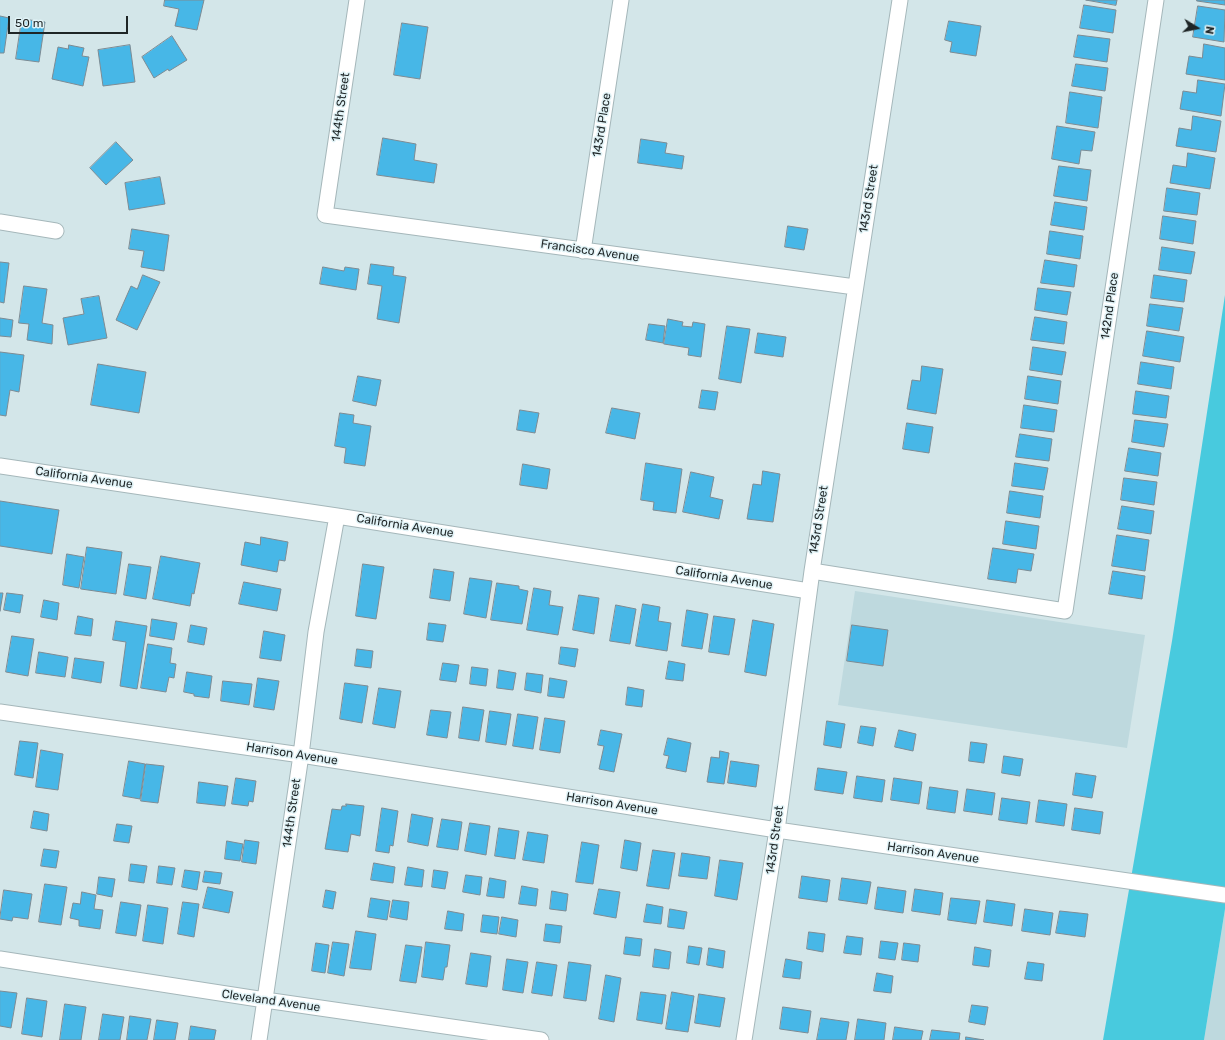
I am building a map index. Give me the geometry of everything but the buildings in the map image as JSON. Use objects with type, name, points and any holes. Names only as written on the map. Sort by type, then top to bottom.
[{"type":"street","name":"144th Street","points":[[326,215],[357,0]]},
{"type":"street","name":"143rd Place","points":[[583,251],[621,0]]},
{"type":"street","name":"143rd Street","points":[[744,1040],[777,830],[808,591],[900,0]]},
{"type":"street","name":"142nd Place","points":[[812,571],[1065,611],[1156,0]]},
{"type":"street","name":"Francisco Avenue","points":[[326,215],[855,287]]},
{"type":"street","points":[[0,222],[56,231]]},
{"type":"street","name":"California Avenue","points":[[0,466],[337,516],[808,591]]},
{"type":"street","name":"144th Street","points":[[259,1040],[301,756],[316,632],[337,516]]},
{"type":"street","name":"Harrison Avenue","points":[[0,712],[301,756],[777,830],[1225,895]]},
{"type":"street","name":"Cleveland Avenue","points":[[0,959],[265,1000],[541,1040]]},
{"type":"shaded area","points":[[1225,295],[1225,909],[1204,1040],[1103,1040],[1172,641]]},
{"type":"shaded area","points":[[855,591],[1145,635],[1127,748],[838,705]]},
{"type":"shaded area","points":[[1225,909],[1225,1040],[1204,1040]]}]
